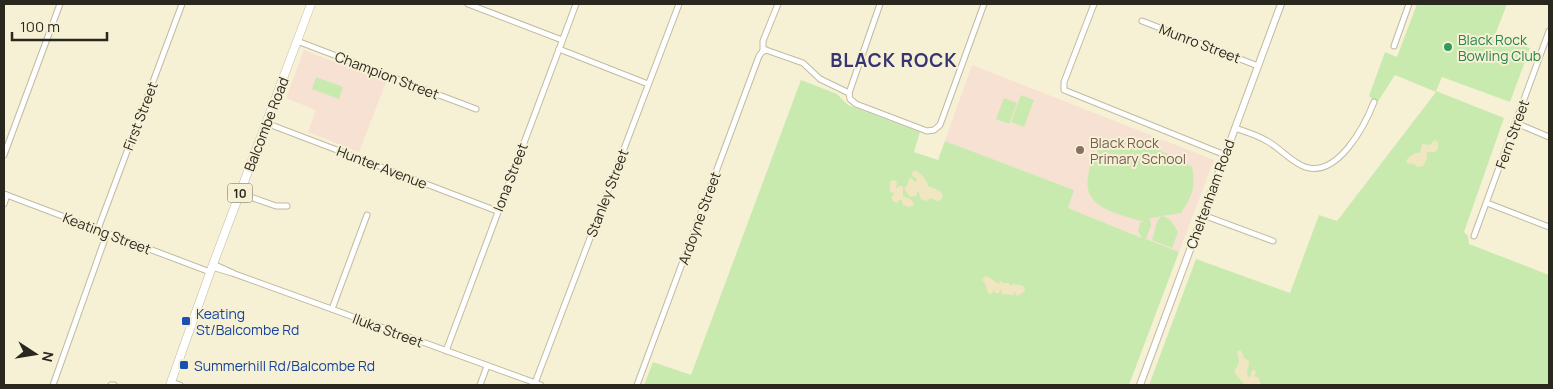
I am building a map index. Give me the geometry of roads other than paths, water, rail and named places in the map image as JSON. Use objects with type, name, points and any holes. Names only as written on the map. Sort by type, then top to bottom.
[{"type":"main road","name":"Balcombe Road","points":[[170,384],[239,193],[311,4]]},
{"type":"street","points":[[4,155],[60,4]]},
{"type":"street","name":"First Street","points":[[98,229],[182,4]]},
{"type":"street","points":[[468,4],[562,40]]},
{"type":"street","name":"Iona Street","points":[[446,351],[576,4]]},
{"type":"street","name":"Stanley Street","points":[[538,384],[679,4]]},
{"type":"street","name":"Ardoyne Street","points":[[637,385],[759,56],[764,51],[763,41],[778,4]]},
{"type":"street","points":[[880,4],[849,90],[850,99],[856,104],[928,130],[934,130],[940,125],[984,4]]},
{"type":"street","points":[[1094,4],[1063,88],[1067,92],[1225,155]]},
{"type":"street","name":"Cheltenham Road","points":[[1140,385],[1282,4]]},
{"type":"street","points":[[1394,46],[1410,4]]},
{"type":"street","name":"Munro Street","points":[[1142,20],[1258,66]]},
{"type":"street","name":"Fern Street","points":[[1474,236],[1547,46],[1549,32]]},
{"type":"street","name":"Champion Street","points":[[297,40],[476,109]]},
{"type":"street","points":[[559,49],[648,84]]},
{"type":"street","points":[[764,51],[803,63],[820,79],[849,90]]},
{"type":"street","points":[[1235,128],[1262,138],[1305,167],[1321,168],[1331,164],[1338,158],[1364,126],[1374,102]]},
{"type":"street","name":"Hunter Avenue","points":[[266,123],[498,211]]},
{"type":"street","points":[[1516,123],[1549,137]]},
{"type":"street","points":[[239,193],[276,206],[287,206]]},
{"type":"street","points":[[4,204],[5,195]]},
{"type":"street","name":"Keating Street","points":[[5,195],[107,233],[212,268]]},
{"type":"street","points":[[1487,203],[1549,227]]},
{"type":"street","points":[[1203,214],[1272,241]]},
{"type":"street","points":[[332,309],[367,215]]},
{"type":"street","points":[[53,385],[107,233]]},
{"type":"street","name":"Iluka Street","points":[[212,268],[236,274],[538,384]]},
{"type":"street","points":[[480,385],[487,366]]},
{"type":"street","points":[[170,384],[180,385]]},
{"type":"place","name":"Black Rock Bowling Club","points":[[1448,47]]},
{"type":"place","name":"Black Rock Primary School","points":[[1080,150]]},
{"type":"place","name":"Keating St/Balcombe Rd","points":[[186,321]]},
{"type":"place","name":"Summerhill Rd/Balcombe Rd","points":[[184,365]]},
{"type":"district","name":"BLACK ROCK","points":[[894,60]]}]
